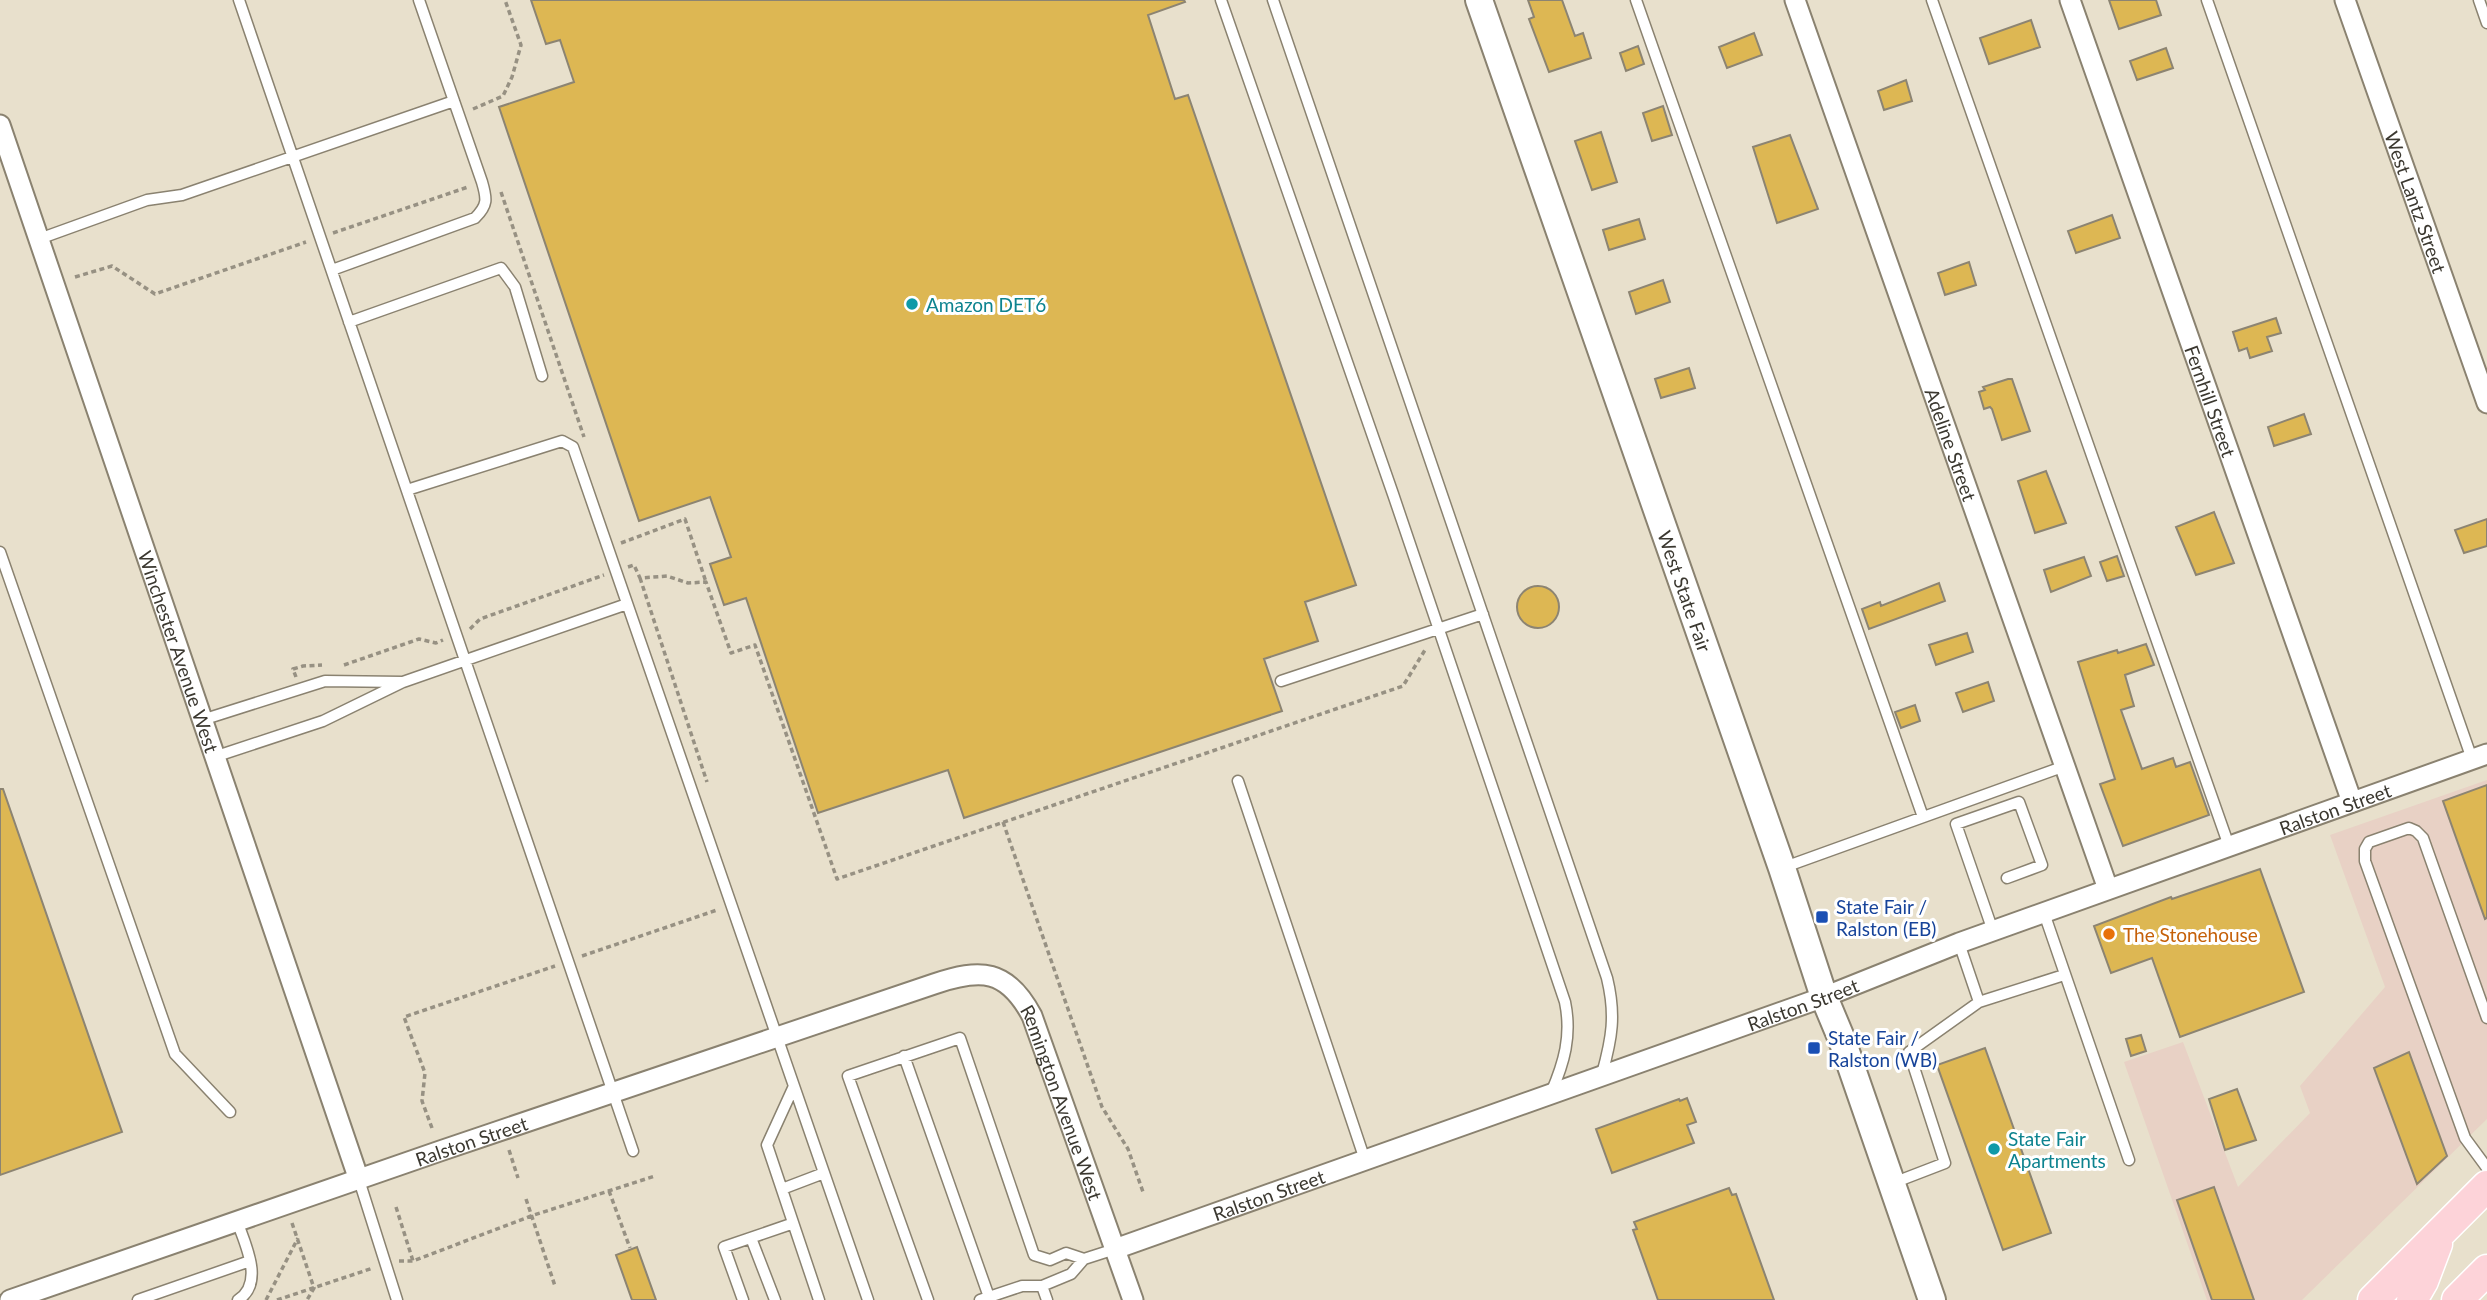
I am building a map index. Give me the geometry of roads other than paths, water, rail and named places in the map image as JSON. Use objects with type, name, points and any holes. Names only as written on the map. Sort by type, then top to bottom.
[{"type":"main road","points":[[2373,1300],[2487,1186]]},
{"type":"main road","points":[[2412,1300],[2423,1281],[2441,1233]]},
{"type":"main road","points":[[2457,1300],[2487,1270]]},
{"type":"street","name":"West State Fair","points":[[1479,0],[1932,1300]]},
{"type":"street","name":"Adeline Street","points":[[1795,0],[2108,889]]},
{"type":"street","name":"Fernhill Street","points":[[2070,0],[2353,802]]},
{"type":"street","name":"West Lantz Street","points":[[2345,0],[2487,403]]},
{"type":"street","name":"Winchester Avenue West","points":[[0,125],[359,1180]]},
{"type":"street","name":"Ralston Street","points":[[1115,1249],[1825,997],[1959,943],[2479,756]]},
{"type":"street","name":"Remington Avenue West","points":[[934,984],[952,978],[983,974],[1010,985],[1022,996],[1041,1040],[1133,1300]]},
{"type":"street","name":"Ralston Street","points":[[10,1300],[934,984]]},
{"type":"lane","points":[[239,0],[633,1151]]},
{"type":"lane","points":[[332,270],[475,218],[485,208],[487,199],[482,182],[419,0]]},
{"type":"lane","points":[[1221,0],[1565,1002],[1568,1016],[1567,1050],[1551,1093]]},
{"type":"lane","points":[[1273,0],[1607,978],[1613,1022],[1602,1075]]},
{"type":"lane","points":[[1636,0],[1923,817]]},
{"type":"lane","points":[[1932,0],[2229,846]]},
{"type":"lane","points":[[2207,0],[2479,756]]},
{"type":"lane","points":[[2479,0],[2487,23]]},
{"type":"lane","points":[[39,239],[147,200],[182,195],[454,101]]},
{"type":"lane","points":[[349,322],[501,268],[515,287],[542,376]]},
{"type":"lane","points":[[407,490],[562,442],[573,447],[869,1300]]},
{"type":"lane","points":[[0,552],[175,1054],[230,1112]]},
{"type":"lane","points":[[214,757],[323,721],[403,682],[627,604]]},
{"type":"lane","points":[[1281,681],[1483,614]]},
{"type":"lane","points":[[202,720],[325,681],[403,682]]},
{"type":"lane","points":[[1782,869],[2065,766]]},
{"type":"lane","points":[[1238,781],[1365,1160]]},
{"type":"lane","points":[[1993,931],[1956,824],[2019,802],[2042,865],[2007,878]]},
{"type":"lane","points":[[2487,1018],[2423,838],[2409,828],[2369,842],[2365,849],[2365,861],[2465,1138],[2487,1168]]},
{"type":"lane","points":[[2044,912],[2129,1160]]},
{"type":"lane","points":[[1959,943],[1979,1002]]},
{"type":"lane","points":[[1892,1183],[1945,1163],[1909,1052],[1979,1002],[2064,975]]},
{"type":"lane","points":[[928,1300],[848,1076],[960,1038],[1034,1255],[1050,1260],[1066,1253],[1084,1259]]},
{"type":"lane","points":[[904,1056],[984,1299],[1022,1286],[1042,1286],[1071,1274],[1084,1259],[1115,1249]]},
{"type":"lane","points":[[794,1086],[767,1145],[791,1224],[819,1300]]},
{"type":"lane","points":[[782,1188],[824,1173]]},
{"type":"lane","points":[[359,1180],[397,1300]]},
{"type":"lane","points":[[237,1221],[252,1273],[250,1287],[238,1300]]},
{"type":"lane","points":[[743,1300],[724,1247],[791,1224]]},
{"type":"lane","points":[[751,1238],[775,1300]]},
{"type":"lane","points":[[138,1300],[250,1261]]},
{"type":"lane","points":[[1042,1286],[1047,1300]]},
{"type":"place","name":"Amazon DET6","points":[[912,304]]},
{"type":"place","name":"State Fair / Ralston (EB)","points":[[1822,917]]},
{"type":"place","name":"The Stonehouse","points":[[2109,934]]},
{"type":"place","name":"State Fair / Ralston (WB)","points":[[1814,1048]]},
{"type":"place","name":"State Fair Apartments","points":[[1994,1149]]}]
